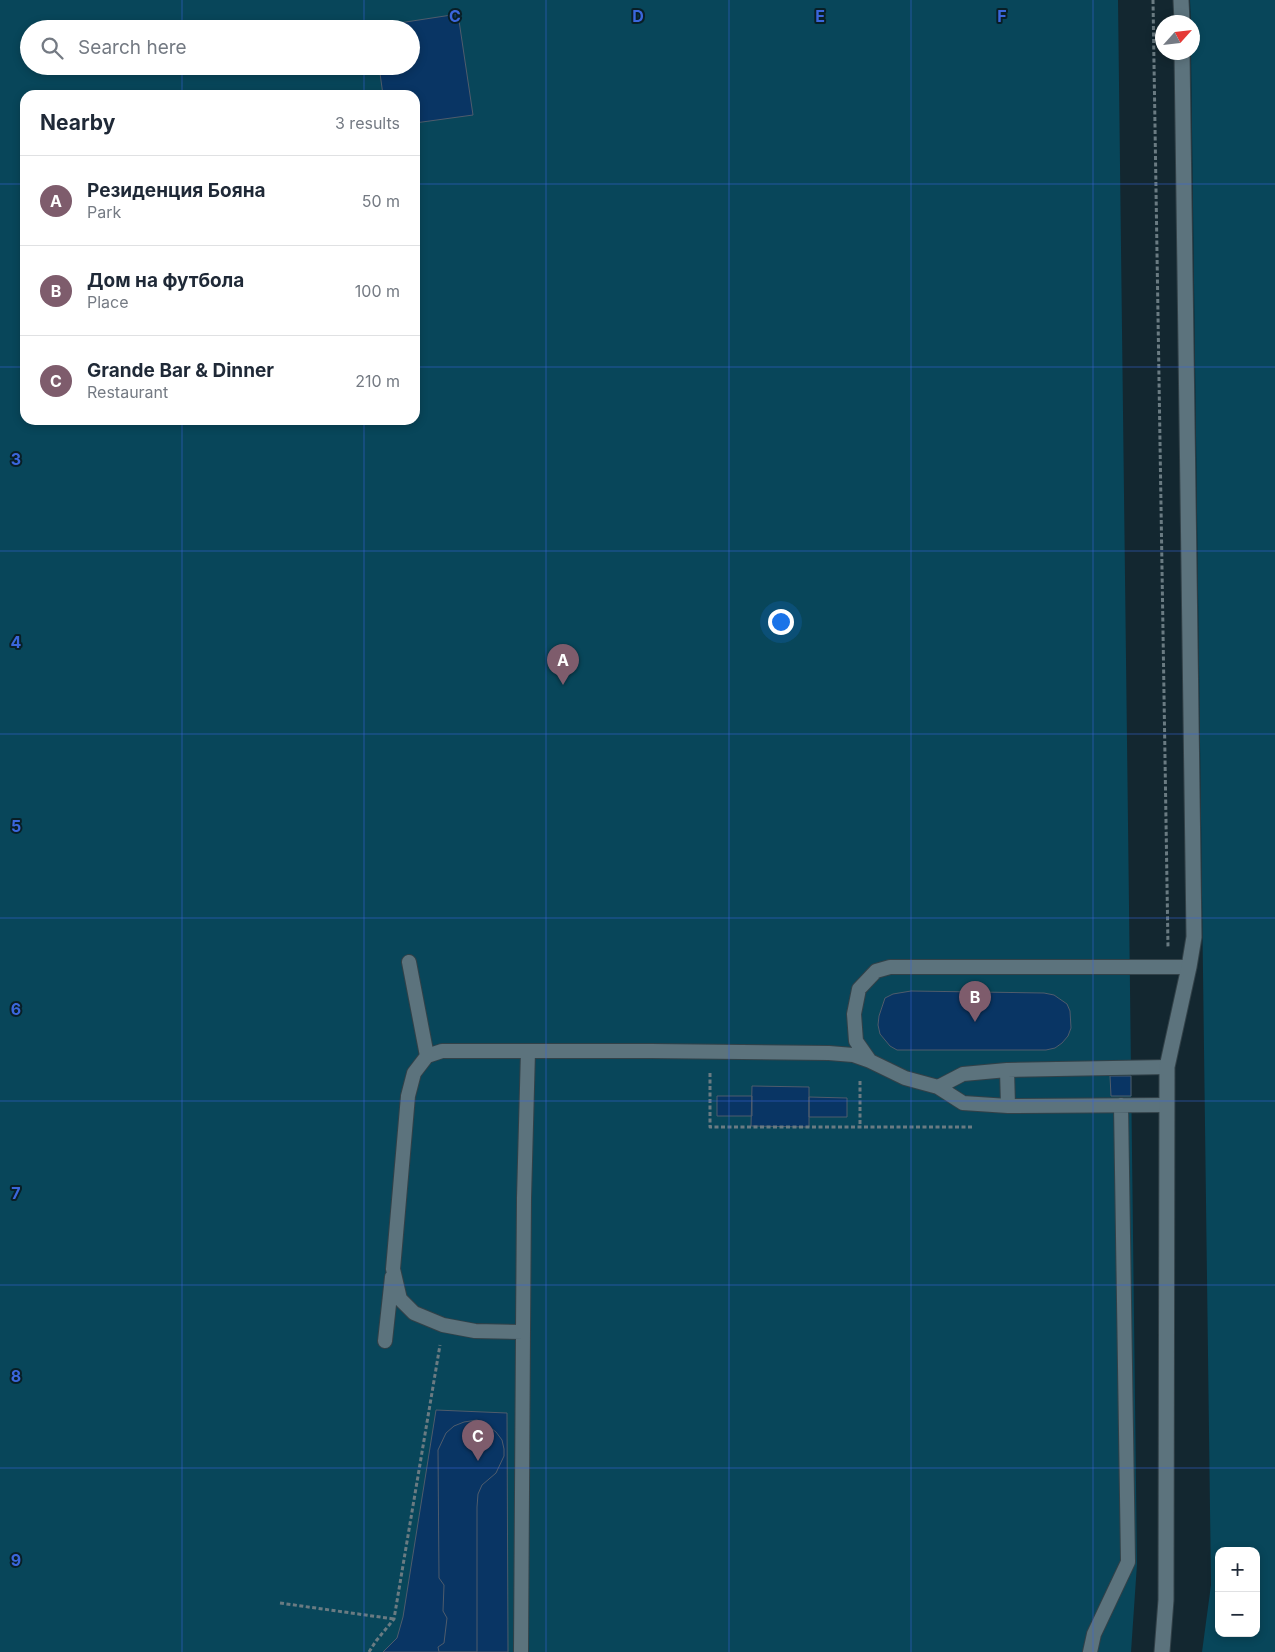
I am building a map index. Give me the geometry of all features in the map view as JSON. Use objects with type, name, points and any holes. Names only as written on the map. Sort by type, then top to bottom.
[{"type":"street","points":[[1181,0],[1182,15]]},
{"type":"street","points":[[1162,1652],[1166,1590],[1167,1066],[1190,967],[1194,937],[1182,60]]},
{"type":"lane","points":[[408,962],[427,1056]]},
{"type":"lane","points":[[865,1059],[856,1041],[854,1014],[859,988],[876,972],[890,967],[1190,967]]},
{"type":"lane","points":[[385,1341],[408,1096],[414,1073],[427,1056],[442,1051],[829,1053],[853,1055],[905,1078],[938,1086],[963,1103],[1008,1106],[1167,1105]]},
{"type":"lane","points":[[521,1652],[524,1198],[528,1051]]},
{"type":"lane","points":[[938,1086],[963,1074],[1007,1070],[1167,1066]]},
{"type":"lane","points":[[1007,1070],[1008,1106]]},
{"type":"lane","points":[[1090,1652],[1094,1634],[1128,1562],[1121,1105]]},
{"type":"lane","points":[[393,1269],[400,1298],[414,1313],[443,1325],[474,1331],[523,1332]]},
{"type":"path","points":[[1153,0],[1168,966]]},
{"type":"path","points":[[710,1052],[710,1127],[979,1127]]},
{"type":"path","points":[[860,1127],[865,1059]]},
{"type":"path","points":[[370,1652],[376,1641],[394,1619],[443,1325]]},
{"type":"path","points":[[280,1603],[394,1619]]},
{"type":"shaded area","points":[[0,0],[1118,0],[1137,1564],[1131,1652],[0,1652]]},
{"type":"shaded area","points":[[1190,0],[1275,0],[1275,1652],[1202,1652],[1211,1585],[1191,60],[1200,60],[1200,15],[1191,15]]},
{"type":"building","points":[[458,14],[473,115],[420,122],[420,90],[382,90],[380,75],[420,75],[419,20]]},
{"type":"building","points":[[911,991],[1044,993],[1054,995],[1067,1004],[1070,1011],[1071,1028],[1068,1036],[1062,1043],[1055,1048],[1046,1050],[897,1050],[890,1046],[880,1034],[879,1016],[885,998],[893,994]]},
{"type":"building","points":[[1110,1076],[1131,1076],[1131,1096],[1111,1096]]},
{"type":"building","points":[[752,1086],[809,1087],[809,1127],[751,1126]]},
{"type":"building","points":[[717,1096],[752,1096],[752,1116],[717,1116]]},
{"type":"building","points":[[809,1097],[847,1098],[847,1117],[809,1117]]},
{"type":"building","points":[[436,1410],[507,1413],[508,1652],[383,1652],[397,1638],[403,1617]]},
{"type":"building","points":[[477,1420],[496,1432],[502,1440],[504,1456],[496,1473],[482,1485],[478,1494],[477,1652],[439,1652],[438,1647],[444,1643],[447,1618],[443,1611],[444,1585],[439,1578],[438,1450],[446,1433],[454,1426]]},
{"type":"place","name":"Резиденция Бояна","points":[[563,685]]},
{"type":"place","name":"Дом на футбола","points":[[975,1022]]},
{"type":"place","name":"Grande Bar & Dinner","points":[[478,1461]]}]
